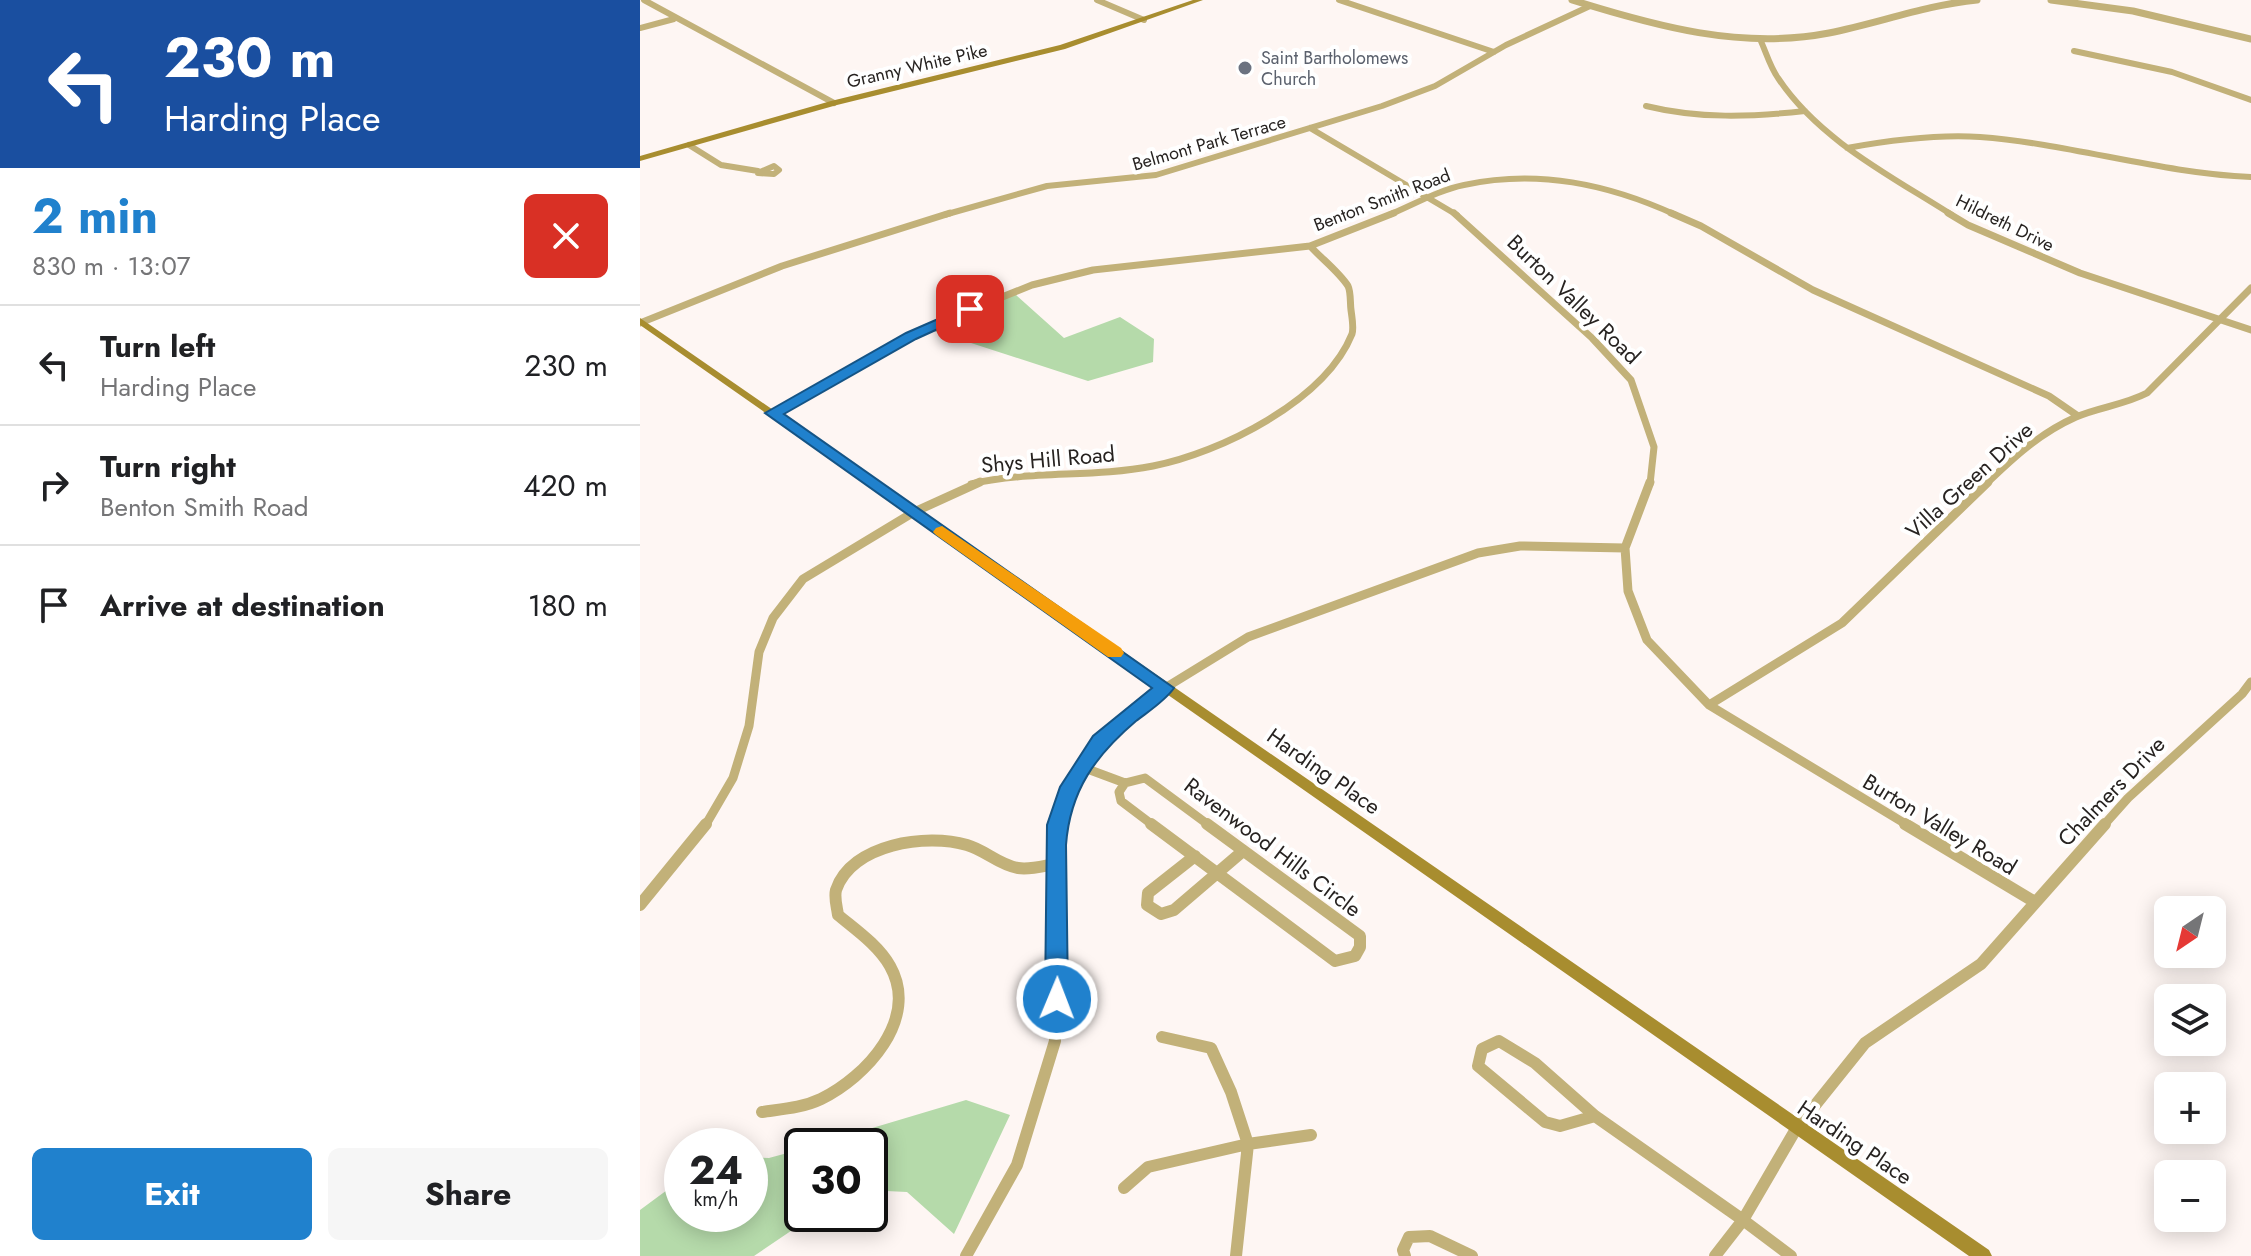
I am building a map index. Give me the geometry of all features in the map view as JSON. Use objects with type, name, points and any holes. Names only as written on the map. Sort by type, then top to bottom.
[{"type":"main road","name":"Granny White Pike","points":[[640,159],[834,103],[1062,47],[1200,0]]},
{"type":"main road","name":"Harding Place","points":[[641,322],[1796,1129],[1983,1256]]},
{"type":"street","points":[[644,0],[674,19],[834,103]]},
{"type":"street","points":[[1097,0],[1144,20]]},
{"type":"street","points":[[1339,0],[1494,52]]},
{"type":"street","points":[[1572,0],[1672,30],[1760,39],[1827,33],[1926,7],[1977,0]]},
{"type":"street","points":[[2051,0],[2133,11],[2251,39]]},
{"type":"street","name":"Belmont Park Terrace","points":[[641,322],[774,269],[1002,196],[1047,186],[1148,177],[1418,94],[1494,52],[1590,6]]},
{"type":"street","points":[[640,28],[674,19]]},
{"type":"street","name":"Hildreth Drive","points":[[1760,39],[1777,77],[1805,111],[1847,148],[1968,225],[2080,273],[2251,330]]},
{"type":"street","points":[[2074,51],[2172,72],[2251,100]]},
{"type":"street","points":[[1646,106],[1680,115],[1719,119],[1805,111]]},
{"type":"street","name":"Burton Valley Road","points":[[1310,128],[1458,215],[1592,338],[1631,380],[1654,447],[1650,488],[1625,548],[1628,591],[1647,640],[1709,705],[2035,902]]},
{"type":"street","points":[[1847,148],[1915,137],[1997,138],[2194,174],[2251,177]]},
{"type":"street","points":[[689,145],[717,164],[758,171]]},
{"type":"street","name":"Benton Smith Road","points":[[773,413],[925,328],[1032,285],[1093,270],[1310,246],[1463,185],[1539,177],[1575,181],[1637,197],[1701,226],[1813,290],[2049,396],[2078,416]]},
{"type":"street","name":"Shys Hill Road","points":[[640,905],[699,836],[733,778],[749,726],[759,652],[773,618],[803,579],[914,512],[972,484],[1014,476],[1109,473],[1156,466],[1207,450],[1250,431],[1295,401],[1331,367],[1353,332],[1349,288],[1310,246]]},
{"type":"street","name":"Villa Green Drive","points":[[1709,705],[1842,623],[2030,442],[2078,416],[2125,404],[2147,393],[2251,288]]},
{"type":"street","points":[[966,1256],[1017,1165],[1055,1041],[1057,825],[1070,787],[1100,741],[1165,688],[1248,637],[1478,553],[1520,546],[1625,548]]},
{"type":"street","name":"Chalmers Drive","points":[[1715,1256],[1743,1220],[1796,1129],[1865,1043],[1981,964],[2128,798],[2242,694],[2251,682]]},
{"type":"street","name":"Ravenwood Hills Circle","points":[[1082,767],[1125,783]]},
{"type":"street","name":"Ravenwood Hills Circle","points":[[1138,778],[1151,780],[1243,851],[1360,936],[1362,943],[1358,953],[1350,960],[1335,961],[1121,801],[1119,792],[1125,783],[1138,778]]},
{"type":"street","points":[[762,1112],[801,1106],[842,1087],[873,1061],[892,1027],[898,994],[893,972],[882,955],[838,915],[836,892],[850,870],[871,855],[897,846],[937,840],[967,846],[1019,868],[1055,864]]},
{"type":"street","points":[[1195,856],[1148,893],[1147,905],[1161,914],[1168,913],[1243,851]]},
{"type":"street","points":[[1162,1037],[1211,1048],[1231,1092],[1248,1144],[1236,1256]]},
{"type":"street","points":[[1595,1116],[1560,1126],[1545,1122],[1478,1066],[1476,1056],[1480,1049],[1499,1041],[1544,1071],[1595,1116],[1791,1256]]},
{"type":"street","points":[[1124,1188],[1148,1167],[1248,1144],[1311,1135]]},
{"type":"street","points":[[1405,1256],[1403,1250],[1409,1237],[1425,1235],[1472,1256]]},
{"type":"green space","points":[[1015,294],[1064,338],[1120,317],[1154,339],[1153,362],[1088,381],[934,331]]},
{"type":"green space","points":[[966,1100],[1010,1115],[954,1234],[907,1192],[888,1191],[888,1128],[872,1128]]},
{"type":"green space","points":[[784,1154],[784,1232],[789,1232],[754,1256],[640,1256],[640,1210],[664,1192],[664,1232],[768,1232],[769,1158]]},
{"type":"slow traffic","points":[[942,532],[1114,653]]},
{"type":"place","name":"Saint Bartholomews Church","points":[[1245,68]]},
{"type":"route","points":[[970,309],[925,328],[773,413],[1165,688],[1100,741],[1070,787],[1057,825],[1054,910],[1057,999]]}]
